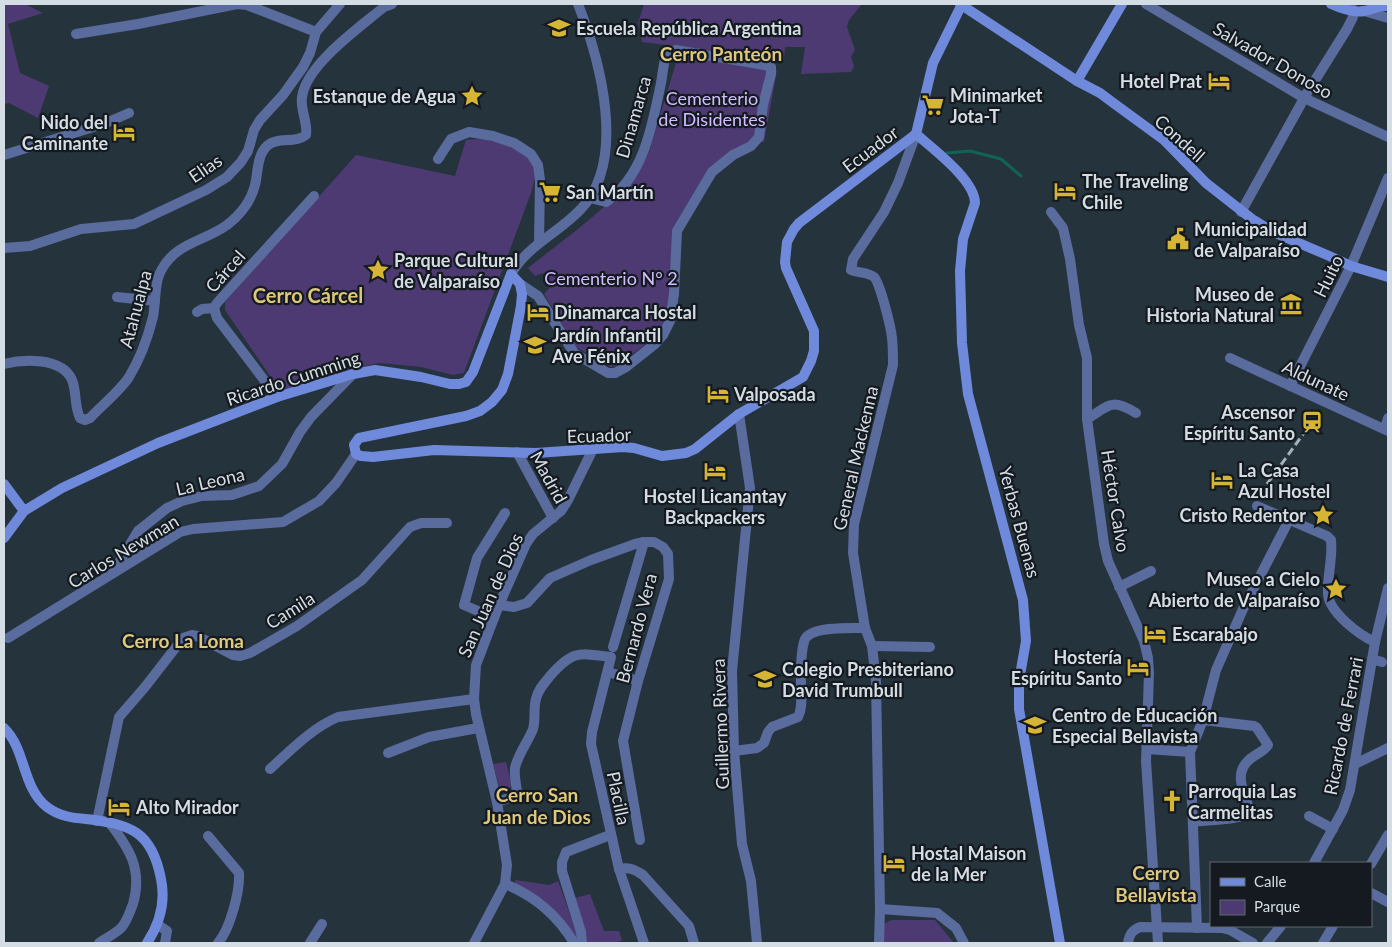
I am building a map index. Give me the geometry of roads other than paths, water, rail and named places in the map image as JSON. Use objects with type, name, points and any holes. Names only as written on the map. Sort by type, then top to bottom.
[{"type":"main road","points":[[916,134],[933,63],[961,4]]},
{"type":"main road","name":"Condell","points":[[961,4],[1077,81],[1100,93],[1164,140],[1195,174],[1241,212],[1273,232],[1352,266],[1388,277]]},
{"type":"main road","points":[[1077,81],[1122,4]]},
{"type":"main road","points":[[1332,4],[1364,11],[1379,5],[1388,6]]},
{"type":"main road","name":"Ecuador","points":[[356,454],[373,457],[434,450],[517,452],[634,448],[662,456],[686,453],[695,449],[739,414],[803,378],[811,361],[815,341],[814,331],[786,268],[787,242],[799,223],[916,134]]},
{"type":"main road","name":"Yerbas Buenas","points":[[916,134],[945,159],[971,187],[975,198],[963,239],[961,253],[960,271],[964,360],[968,394],[1024,600],[1026,641],[1019,681],[1019,709],[1060,943]]},
{"type":"main road","points":[[356,454],[354,446],[359,438],[466,416],[480,411],[492,402],[502,390],[508,374],[521,306],[522,294],[520,284],[511,274]]},
{"type":"main road","name":"Ricardo Cumming","points":[[4,538],[24,511],[62,488],[132,454],[277,397],[353,374],[375,370],[450,384],[466,382],[473,372],[511,274]]},
{"type":"main road","points":[[4,484],[24,511]]},
{"type":"main road","points":[[4,728],[13,742],[25,774],[40,801],[59,814],[68,817],[109,822],[132,830],[144,838],[152,849],[157,860],[162,883],[162,912],[158,925],[147,943]]},
{"type":"street","points":[[76,34],[138,24],[237,4],[246,5],[316,32]]},
{"type":"street","name":"Elias","points":[[4,248],[30,246],[81,230],[134,224],[227,177],[248,151],[254,130],[303,67],[310,53],[316,32],[340,4]]},
{"type":"street","name":"Atahualpa","points":[[4,364],[25,359],[39,361],[62,369],[69,374],[72,381],[77,412],[80,418],[85,420],[90,418],[129,378],[140,356],[152,318],[159,274],[171,256],[193,241],[227,225],[248,204],[255,187],[262,154],[267,146],[274,141],[298,139],[306,135],[302,96],[318,66],[384,7],[392,4]]},
{"type":"street","name":"Ricardo Cumming","points":[[511,274],[520,261],[539,243],[570,219],[590,198],[599,179],[607,133],[606,115],[597,61],[589,31],[578,4]]},
{"type":"street","name":"Salvador Donoso","points":[[1146,4],[1304,98],[1388,137]]},
{"type":"street","points":[[1241,212],[1304,98],[1347,29],[1353,17],[1352,7]]},
{"type":"street","points":[[1364,11],[1388,18]]},
{"type":"street","points":[[303,67],[336,48]]},
{"type":"street","name":"Dinamarca","points":[[520,284],[538,296],[574,353],[608,373],[615,373],[626,367],[655,344],[663,335],[670,321],[674,294],[677,231],[712,172],[733,155],[751,146],[759,137],[764,105],[772,74],[771,67],[676,50],[667,53],[646,145],[631,176],[617,194],[606,202],[590,198]]},
{"type":"street","points":[[4,155],[106,123],[128,113]]},
{"type":"street","points":[[438,159],[451,139],[469,132],[493,136],[514,143],[531,154],[538,165],[540,180],[539,243]]},
{"type":"street","name":"General Mackenna","points":[[879,943],[876,681],[872,646],[865,628],[853,553],[854,524],[893,365],[894,353],[892,335],[878,285],[874,277],[851,270],[851,264],[853,258],[884,212],[898,183],[916,134]]},
{"type":"street","name":"Huito","points":[[1290,386],[1352,266],[1388,178]]},
{"type":"street","name":"Cárcel","points":[[277,397],[217,318],[214,308],[314,196]]},
{"type":"street","name":"Héctor Calvo","points":[[1051,212],[1062,228],[1070,259],[1079,325],[1087,358],[1087,419],[1104,544],[1108,561],[1140,631],[1147,651],[1149,673],[1147,749],[1158,943]]},
{"type":"street","points":[[118,297],[155,301]]},
{"type":"street","points":[[197,312],[202,309],[214,308]]},
{"type":"street","name":"Aldunate","points":[[1230,358],[1386,430]]},
{"type":"street","name":"La Leona","points":[[113,573],[138,531],[167,508],[188,499],[202,496],[232,495],[259,486],[282,464],[300,432],[311,418],[353,374]]},
{"type":"street","points":[[1087,419],[1116,404],[1122,405],[1136,413]]},
{"type":"street","name":"Guillermo Rivera","points":[[739,414],[750,488],[732,671],[734,751],[742,844],[751,881],[757,943]]},
{"type":"street","points":[[1386,430],[1388,418]]},
{"type":"street","name":"San Juan de Dios","points":[[474,943],[505,884],[507,865],[497,802],[478,728],[474,699],[476,665],[526,544],[533,534],[553,518],[568,500],[593,449]]},
{"type":"street","name":"Madrid","points":[[517,452],[553,518]]},
{"type":"street","name":"Carlos Newman","points":[[8,638],[180,532],[193,528],[283,522],[319,501],[336,483],[356,454]]},
{"type":"street","points":[[1256,506],[1327,536],[1330,540],[1332,556],[1328,594],[1330,603],[1340,617],[1358,632],[1375,642]]},
{"type":"street","points":[[494,618],[464,605],[477,558],[505,513]]},
{"type":"street","points":[[1196,928],[1190,752],[1203,720],[1216,670],[1243,609],[1289,520]]},
{"type":"street","name":"Camila","points":[[97,821],[119,717],[184,638],[192,635],[197,636],[233,655],[250,654],[304,621],[362,580],[410,527],[421,522],[447,523]]},
{"type":"street","points":[[499,606],[514,607],[527,603],[550,578],[622,548],[644,542]]},
{"type":"street","name":"Placilla","points":[[644,542],[612,652],[592,732],[591,744],[618,870],[644,943]]},
{"type":"street","name":"Bernardo Vera","points":[[640,840],[623,740],[668,579],[668,554],[663,547],[654,542],[644,542]]},
{"type":"street","points":[[1119,587],[1151,571]]},
{"type":"street","name":"Ricardo de Ferrari","points":[[1315,862],[1343,810],[1377,661],[1375,642],[1388,588]]},
{"type":"street","points":[[734,751],[757,748],[764,743],[772,727],[798,717],[802,709],[801,664],[806,639],[812,633],[820,630],[865,628]]},
{"type":"street","points":[[872,646],[930,647]]},
{"type":"street","points":[[497,802],[512,797],[517,791],[515,769],[534,727],[535,701],[538,690],[562,662],[576,654],[612,652]]},
{"type":"street","points":[[608,672],[638,681]]},
{"type":"street","points":[[270,769],[312,733],[327,722],[338,717],[474,699]]},
{"type":"street","points":[[1193,822],[1234,819],[1248,815],[1250,812],[1242,791],[1241,771],[1249,759],[1268,745],[1254,726],[1203,720]]},
{"type":"street","points":[[388,753],[429,736],[478,728]]},
{"type":"street","points":[[1355,764],[1388,748]]},
{"type":"street","points":[[1147,749],[1190,752]]},
{"type":"street","points":[[1309,816],[1333,829]]},
{"type":"street","points":[[98,943],[122,928],[136,894],[136,866],[127,845],[109,822]]},
{"type":"street","points":[[582,943],[581,932],[562,871],[562,862],[566,852],[610,835]]},
{"type":"street","points":[[208,836],[238,873],[239,881],[229,925],[225,935],[218,943]]},
{"type":"street","points":[[1372,862],[1388,836]]},
{"type":"street","points":[[618,870],[628,868],[636,870],[643,875],[689,926],[694,943]]},
{"type":"street","points":[[505,884],[539,902],[559,920],[574,943]]},
{"type":"street","points":[[1372,894],[1388,902]]},
{"type":"street","points":[[880,909],[937,913],[956,928],[964,943]]},
{"type":"street","points":[[310,943],[322,924]]},
{"type":"street","points":[[158,925],[167,931],[165,943]]},
{"type":"street","points":[[1128,943],[1130,934],[1136,929],[1156,927],[1222,928],[1230,930],[1253,943]]},
{"type":"street","points":[[1266,943],[1280,927]]},
{"type":"street","points":[[1323,943],[1332,927]]},
{"type":"waterway","points":[[947,153],[970,151],[1001,159],[1021,176]]},
{"type":"railway","points":[[1267,484],[1312,422]]},
{"type":"place","name":"Escuela República Argentina","points":[[559,28]]},
{"type":"place","name":"Hotel Prat","points":[[1219,81]]},
{"type":"place","name":"Estanque de Agua","points":[[472,96]]},
{"type":"place","name":"Minimarket Jota-T","points":[[933,105]]},
{"type":"place","name":"Nido del Caminante","points":[[124,132]]},
{"type":"place","name":"The Traveling Chile","points":[[1065,191]]},
{"type":"place","name":"San Martín","points":[[550,192]]},
{"type":"place","name":"Municipalidad de Valparaíso","points":[[1178,239]]},
{"type":"place","name":"Parque Cultural de Valparaíso","points":[[378,270]]},
{"type":"place","name":"Museo de Historia Natural","points":[[1291,304]]},
{"type":"place","name":"Dinamarca Hostal","points":[[538,312]]},
{"type":"place","name":"Jardín Infantil Ave Fénix","points":[[535,345]]},
{"type":"place","name":"Valposada","points":[[718,394]]},
{"type":"place","name":"Ascensor Espíritu Santo","points":[[1312,422]]},
{"type":"place","name":"Hostel Licanantay Backpackers","points":[[715,471]]},
{"type":"place","name":"La Casa Azul Hostel","points":[[1222,480]]},
{"type":"place","name":"Cristo Redentor","points":[[1323,515]]},
{"type":"place","name":"Museo a Cielo Abierto de Valparaíso","points":[[1336,589]]},
{"type":"place","name":"Escarabajo","points":[[1155,634]]},
{"type":"place","name":"Hostería Espíritu Santo","points":[[1138,667]]},
{"type":"place","name":"Colegio Presbiteriano David Trumbull","points":[[765,679]]},
{"type":"place","name":"Centro de Educación Especial Bellavista","points":[[1035,725]]},
{"type":"place","name":"Parroquia Las Carmelitas","points":[[1172,801]]},
{"type":"place","name":"Alto Mirador","points":[[119,807]]},
{"type":"place","name":"Hostal Maison de la Mer","points":[[894,863]]},
{"type":"district","name":"Cerro Panteón","points":[[721,53]]},
{"type":"district","name":"Cerro Cárcel","points":[[308,295]]},
{"type":"district","name":"Cerro La Loma","points":[[183,640]]},
{"type":"district","name":"Cerro San Juan de Dios","points":[[537,805]]},
{"type":"district","name":"Cerro Bellavista","points":[[1156,883]]},
{"type":"park label","name":"Cementerio de Disidentes","points":[[712,108]]},
{"type":"park label","name":"Cementerio N° 2","points":[[611,278]]}]
